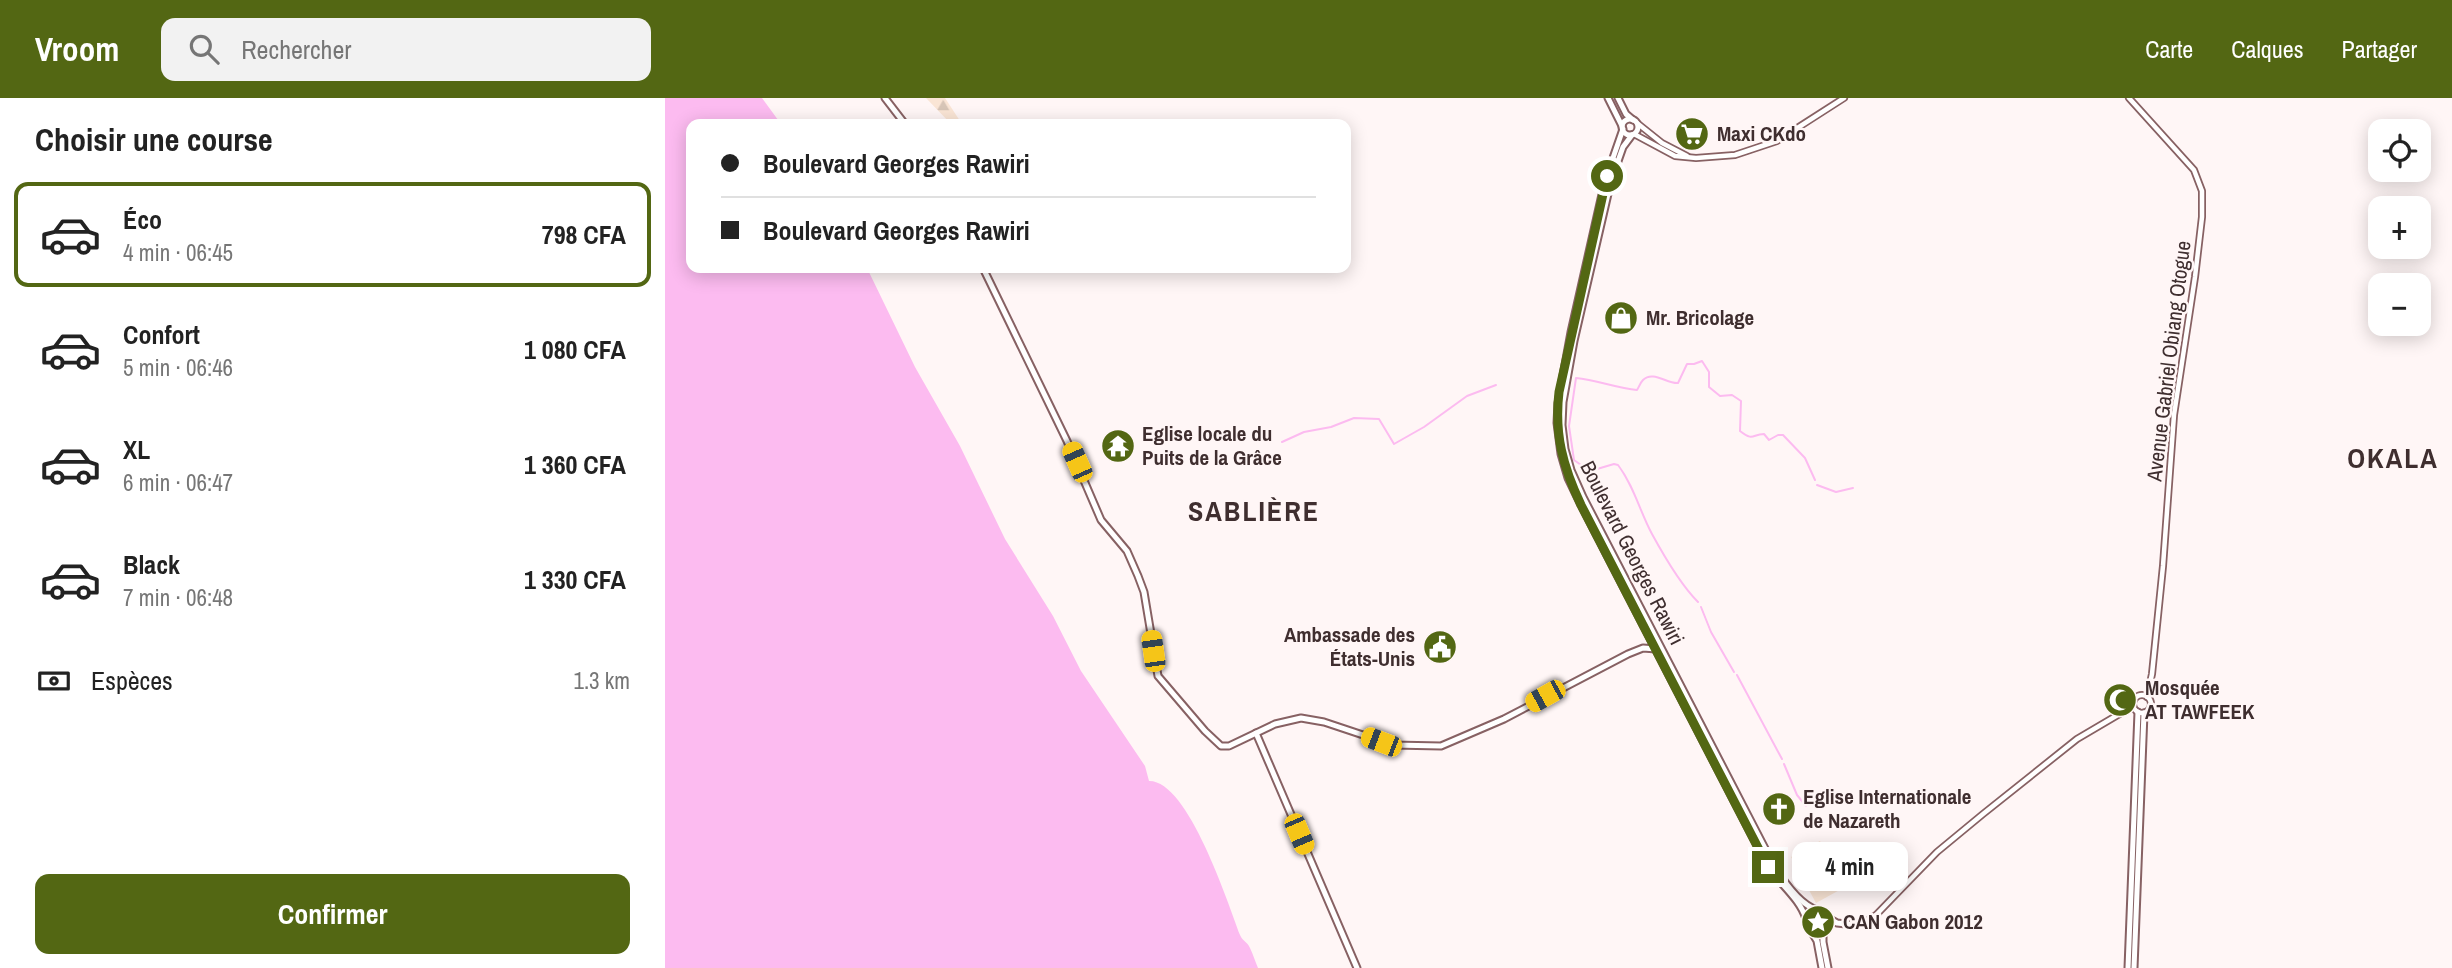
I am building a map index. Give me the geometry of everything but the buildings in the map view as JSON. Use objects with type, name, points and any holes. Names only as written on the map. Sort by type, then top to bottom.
[{"type":"main road","points":[[885,98],[901,119]]},
{"type":"main road","points":[[1608,98],[1626,134],[1633,134],[1638,129],[1635,121],[1623,109],[1618,98]]},
{"type":"main road","points":[[1623,128],[1625,121],[1635,121]]},
{"type":"main road","name":"Boulevard Georges Rawiri","points":[[1623,128],[1607,176],[1571,332],[1559,392],[1559,445],[1568,478],[1768,867],[1800,905],[1806,919]]},
{"type":"main road","name":"Boulevard Georges Rawiri","points":[[1633,134],[1623,147],[1612,175],[1574,341],[1563,407],[1566,456],[1583,497],[1772,862],[1799,897],[1817,910]]},
{"type":"main road","points":[[985,273],[1067,441],[1101,520],[1127,551],[1138,576],[1144,592],[1158,676],[1221,746],[1229,746],[1281,722],[1308,718],[1392,745],[1445,745],[1504,719],[1643,648],[1651,647],[1657,650]]},
{"type":"main road","points":[[1643,648],[1648,642],[1649,634]]},
{"type":"main road","points":[[2131,968],[2141,713]]},
{"type":"main road","points":[[1256,733],[1357,968]]},
{"type":"main road","points":[[1822,968],[1817,940],[1807,926],[1809,913],[1817,910],[1837,923],[1855,925]]},
{"type":"main road","points":[[1827,916],[1823,942],[1828,968]]},
{"type":"main road","points":[[1811,931],[1817,933],[1824,929],[1855,925]]},
{"type":"street","points":[[1633,134],[1670,154],[1688,157],[1735,155],[1756,149],[1795,130],[1844,98]]},
{"type":"street","name":"Avenue Gabriel Obiang Otogue","points":[[2129,98],[2194,170],[2203,196],[2198,255],[2174,415],[2163,566],[2152,674],[2147,696]]},
{"type":"street","points":[[1635,121],[1662,143],[1688,157]]},
{"type":"street","points":[[1855,925],[1876,915],[1939,850],[2071,744],[2133,706],[2138,695],[2147,696],[2151,706],[2141,713],[2133,706]]},
{"type":"green space","points":[[926,98],[945,98],[959,119],[946,119]]},
{"type":"green space","points":[[1820,841],[1845,887],[1816,903],[1791,857]]},
{"type":"green space","points":[[1817,913],[1823,916],[1826,922],[1823,928],[1817,931],[1811,928],[1808,922],[1811,916]]},
{"type":"shaded area","points":[[665,98],[762,98],[777,119],[686,119],[686,273],[869,273],[915,367],[960,446],[1005,539],[1053,616],[1081,671],[1145,766],[1149,781],[1164,786],[1178,800],[1192,821],[1216,872],[1240,935],[1249,946],[1258,968],[665,968]]},
{"type":"waterway","points":[[1698,602],[1662,552],[1618,465],[1597,469],[1591,464],[1581,465],[1574,460],[1569,426],[1576,378],[1637,390],[1643,380],[1651,376],[1678,383],[1687,364],[1702,361],[1709,372],[1709,387],[1720,396],[1732,395],[1741,401],[1740,431],[1751,437],[1764,434],[1769,440],[1783,435],[1805,458],[1815,480]]},
{"type":"waterway","points":[[1282,442],[1304,432],[1331,427],[1354,418],[1379,419],[1394,444],[1424,427],[1467,396],[1496,385]]},
{"type":"waterway","points":[[1817,485],[1836,492],[1853,488]]},
{"type":"waterway","points":[[1701,607],[1711,632],[1734,672]]},
{"type":"waterway","points":[[1737,675],[1782,759]]},
{"type":"waterway","points":[[1784,764],[1797,795],[1806,806]]},
{"type":"place","name":"Maxi CKdo","points":[[1692,134]]},
{"type":"place","name":"Mr. Bricolage","points":[[1621,318]]},
{"type":"place","name":"Eglise locale du Puits de la Grâce","points":[[1118,446]]},
{"type":"place","name":"Ambassade des États-Unis","points":[[1440,647]]},
{"type":"place","name":"Mosquée AT TAWFEEK","points":[[2120,700]]},
{"type":"place","name":"Eglise Internationale de Nazareth","points":[[1779,809]]},
{"type":"place","name":"CAN Gabon 2012","points":[[1818,922]]},
{"type":"district","name":"OKALA","points":[[2393,458]]},
{"type":"district","name":"SABLIÈRE","points":[[1254,511]]},
{"type":"route","points":[[1607,176],[1559,392],[1559,445],[1568,478],[1581,505],[1768,867]]}]
